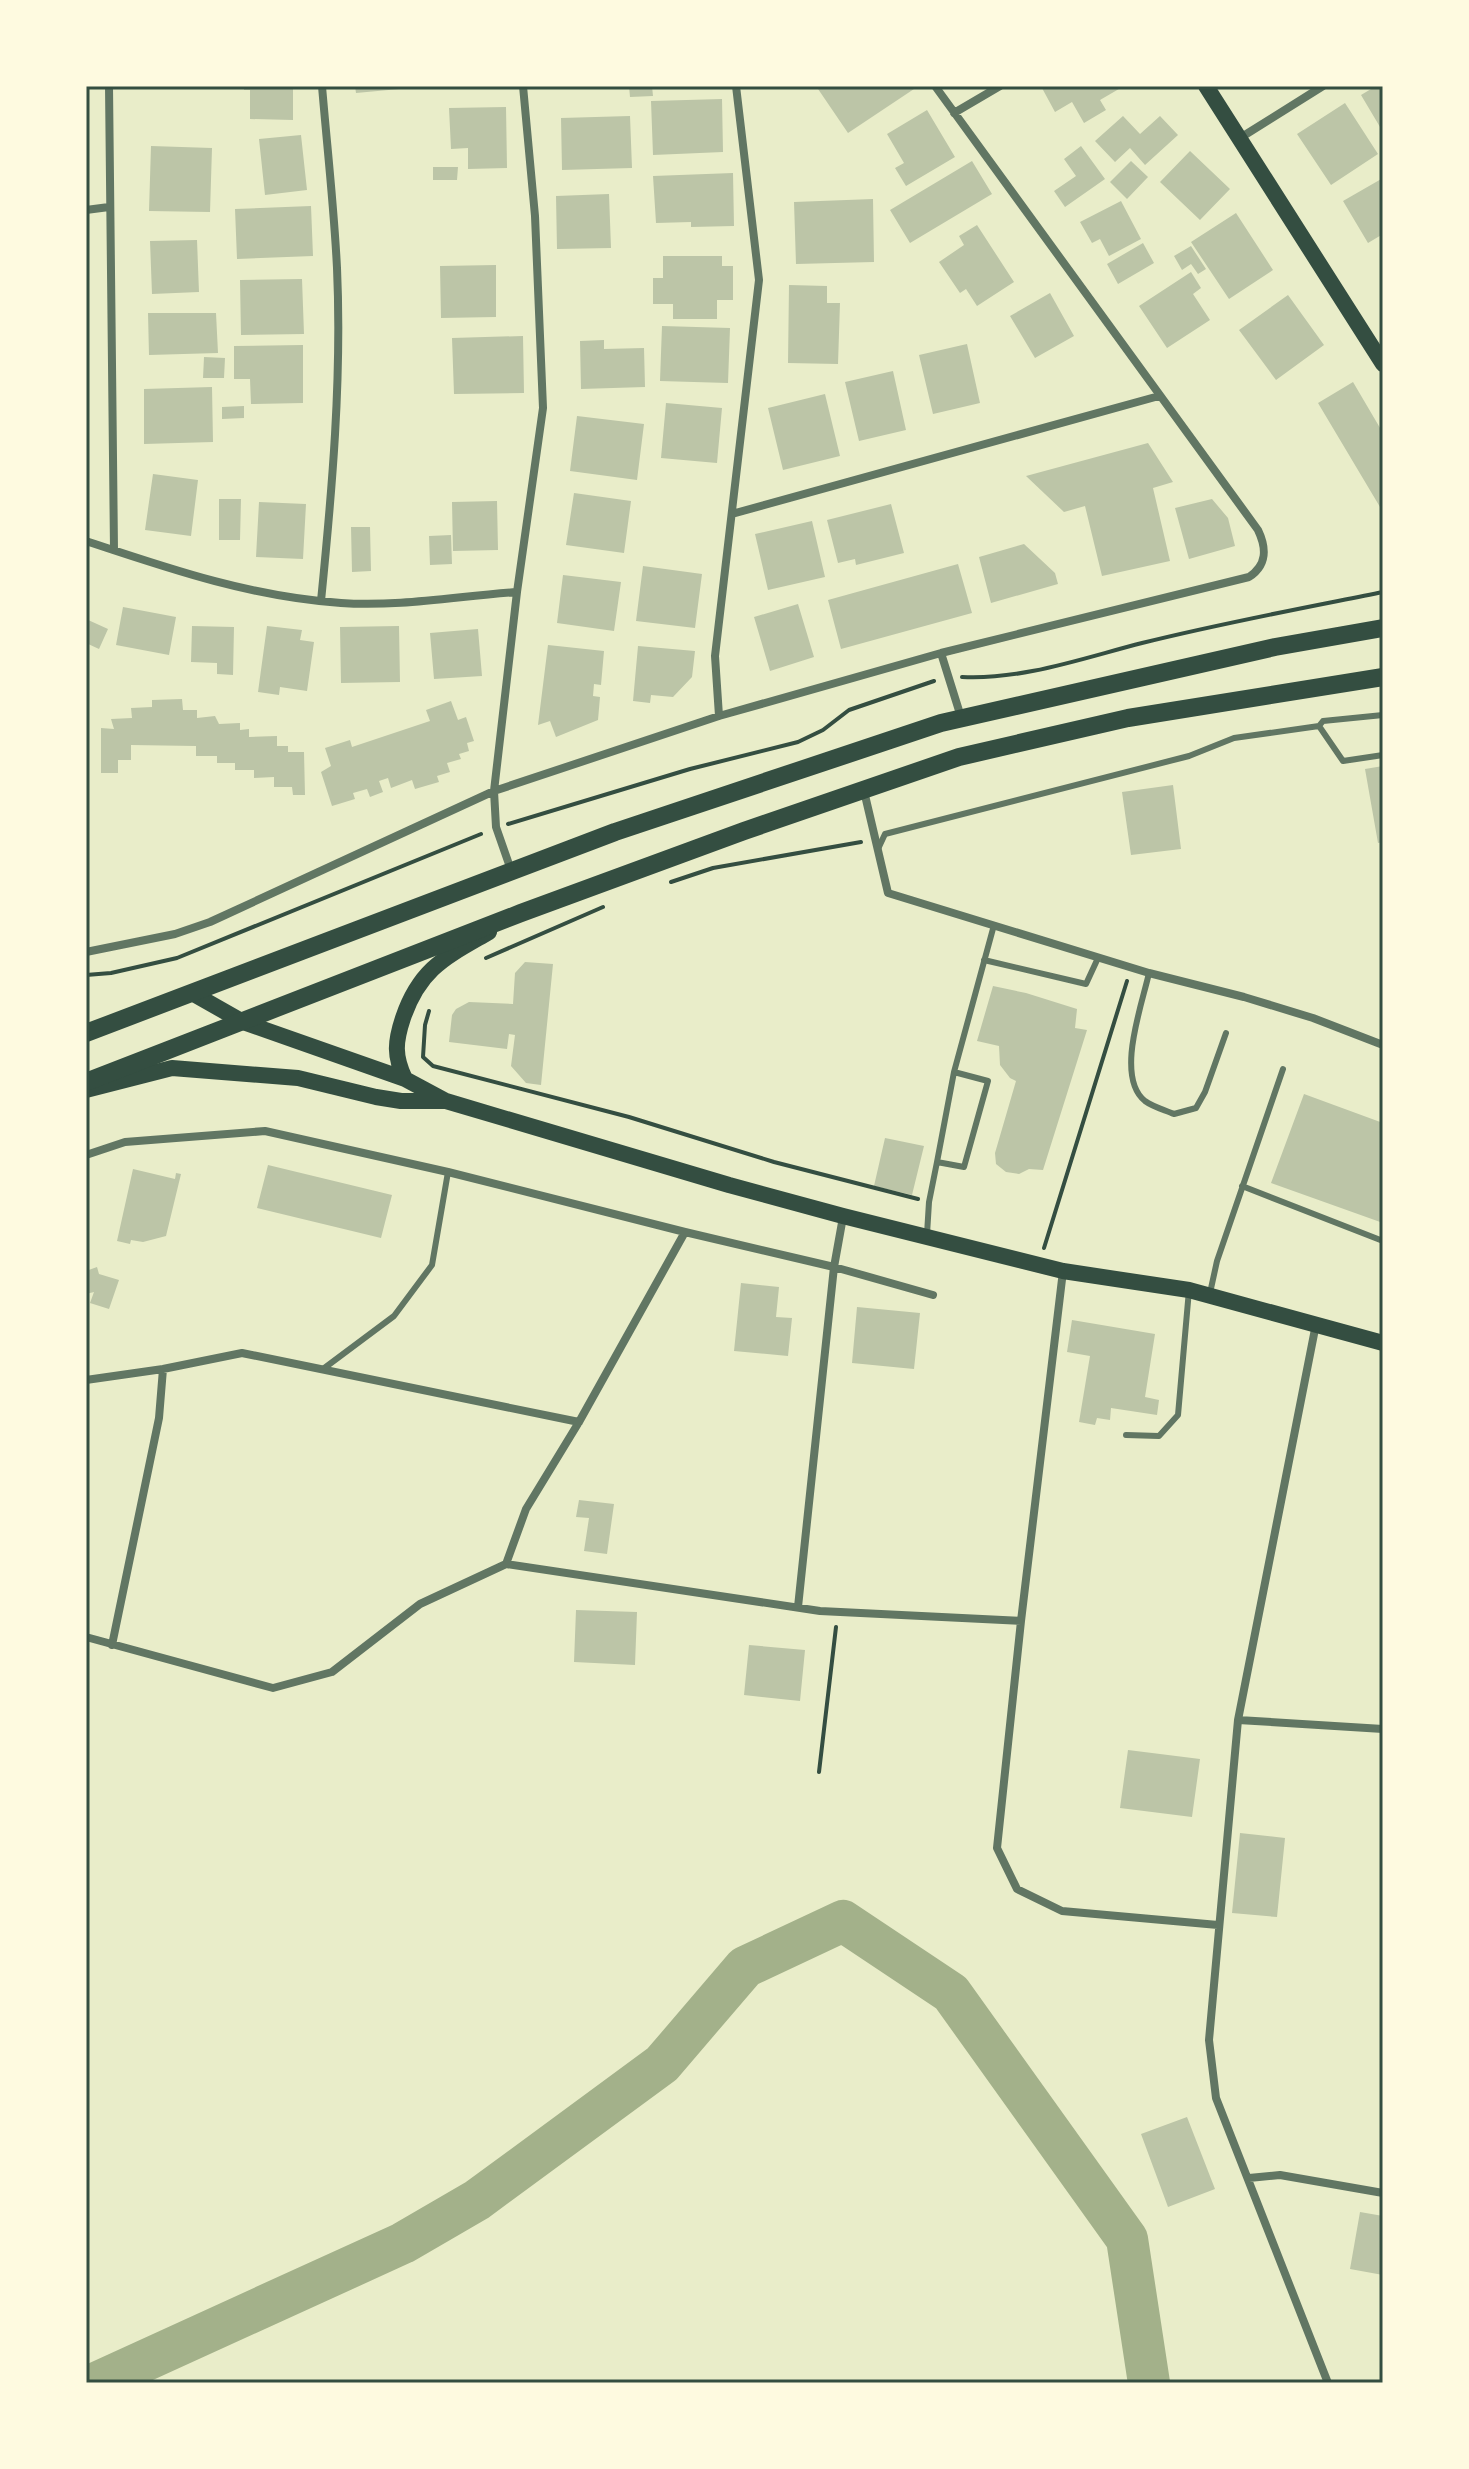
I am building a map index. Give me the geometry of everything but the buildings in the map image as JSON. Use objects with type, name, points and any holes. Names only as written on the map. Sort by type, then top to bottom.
[{"type":"highway","points":[[86,1033],[511,871],[707,801],[962,718],[1275,647],[1383,628]]},
{"type":"highway","points":[[86,1082],[521,913],[959,757],[1128,718],[1383,677]]},
{"type":"main road","points":[[1206,86],[1383,364]]},
{"type":"main road","points":[[405,1079],[396,1061],[398,1034],[411,996],[423,977],[449,956],[521,913]]},
{"type":"main road","points":[[192,993],[243,1022],[405,1079],[446,1101],[729,1185],[1063,1271],[1189,1290],[1383,1343]]},
{"type":"main road","points":[[86,1090],[172,1068],[298,1078],[401,1101],[446,1101]]},
{"type":"street","points":[[109,86],[114,550]]},
{"type":"street","points":[[321,601],[330,516],[337,270],[322,86]]},
{"type":"street","points":[[511,871],[496,827],[494,791],[517,592],[543,408],[535,216],[523,86]]},
{"type":"street","points":[[719,716],[715,656],[759,280],[736,86]]},
{"type":"street","points":[[86,952],[175,934],[210,922],[494,791],[719,716],[941,653],[1249,577],[1261,566],[1265,553],[1258,530],[935,86]]},
{"type":"street","points":[[954,113],[1000,86]]},
{"type":"street","points":[[1240,138],[1323,86]]},
{"type":"street","points":[[86,210],[109,207]]},
{"type":"street","points":[[732,514],[1159,396]]},
{"type":"street","points":[[86,541],[208,581],[277,596],[395,603],[517,592]]},
{"type":"street","points":[[941,653],[962,718]]},
{"type":"street","points":[[863,789],[888,893],[1098,958],[1313,1018],[1383,1045]]},
{"type":"street","points":[[86,1155],[125,1142],[265,1131],[448,1172],[834,1267],[933,1295]]},
{"type":"street","points":[[798,1607],[834,1267],[843,1216]]},
{"type":"street","points":[[506,1564],[526,1509],[579,1422],[685,1232]]},
{"type":"street","points":[[1063,1271],[997,1848],[1017,1889],[1062,1911],[1218,1925]]},
{"type":"street","points":[[1316,1324],[1238,1720],[1209,2040],[1216,2098],[1328,2383]]},
{"type":"street","points":[[86,1380],[242,1353],[579,1422]]},
{"type":"street","points":[[112,1645],[159,1418],[163,1369]]},
{"type":"street","points":[[86,1637],[273,1688],[332,1672],[420,1604],[506,1564],[838,1612],[1021,1621]]},
{"type":"street","points":[[1238,1720],[1383,1729]]},
{"type":"street","points":[[1249,2178],[1280,2175],[1383,2193]]},
{"type":"lane","points":[[878,849],[885,834],[1189,756],[1234,738],[1319,726],[1323,721],[1383,715]]},
{"type":"lane","points":[[1319,726],[1343,761],[1383,755]]},
{"type":"lane","points":[[927,1237],[929,1202],[954,1072],[994,925]]},
{"type":"lane","points":[[984,960],[1086,984],[1098,958]]},
{"type":"lane","points":[[1149,973],[1131,1052],[1132,1084],[1145,1101],[1174,1114],[1196,1108],[1205,1092],[1226,1033]]},
{"type":"lane","points":[[1209,1297],[1217,1261],[1283,1069]]},
{"type":"lane","points":[[937,1162],[964,1167],[988,1081],[954,1072]]},
{"type":"lane","points":[[323,1369],[394,1316],[432,1265],[448,1172]]},
{"type":"lane","points":[[1242,1186],[1383,1241]]},
{"type":"lane","points":[[1126,1435],[1159,1436],[1178,1415],[1189,1290]]},
{"type":"path","points":[[86,975],[111,973],[177,958],[496,827],[690,769],[798,742],[823,730],[849,710],[948,676],[992,679],[1186,633],[1383,592]]},
{"type":"path","points":[[658,886],[713,868],[876,839]]},
{"type":"path","points":[[474,963],[607,905]]},
{"type":"path","points":[[1039,1264],[1132,968]]},
{"type":"path","points":[[429,1011],[423,1057],[433,1066],[629,1117],[774,1162],[929,1202]]},
{"type":"path","points":[[819,1772],[838,1612]]},
{"type":"waterway","points":[[96,2383],[403,2243],[477,2200],[662,2064],[745,1967],[843,1921],[951,1993],[1127,2239],[1149,2383]]}]
